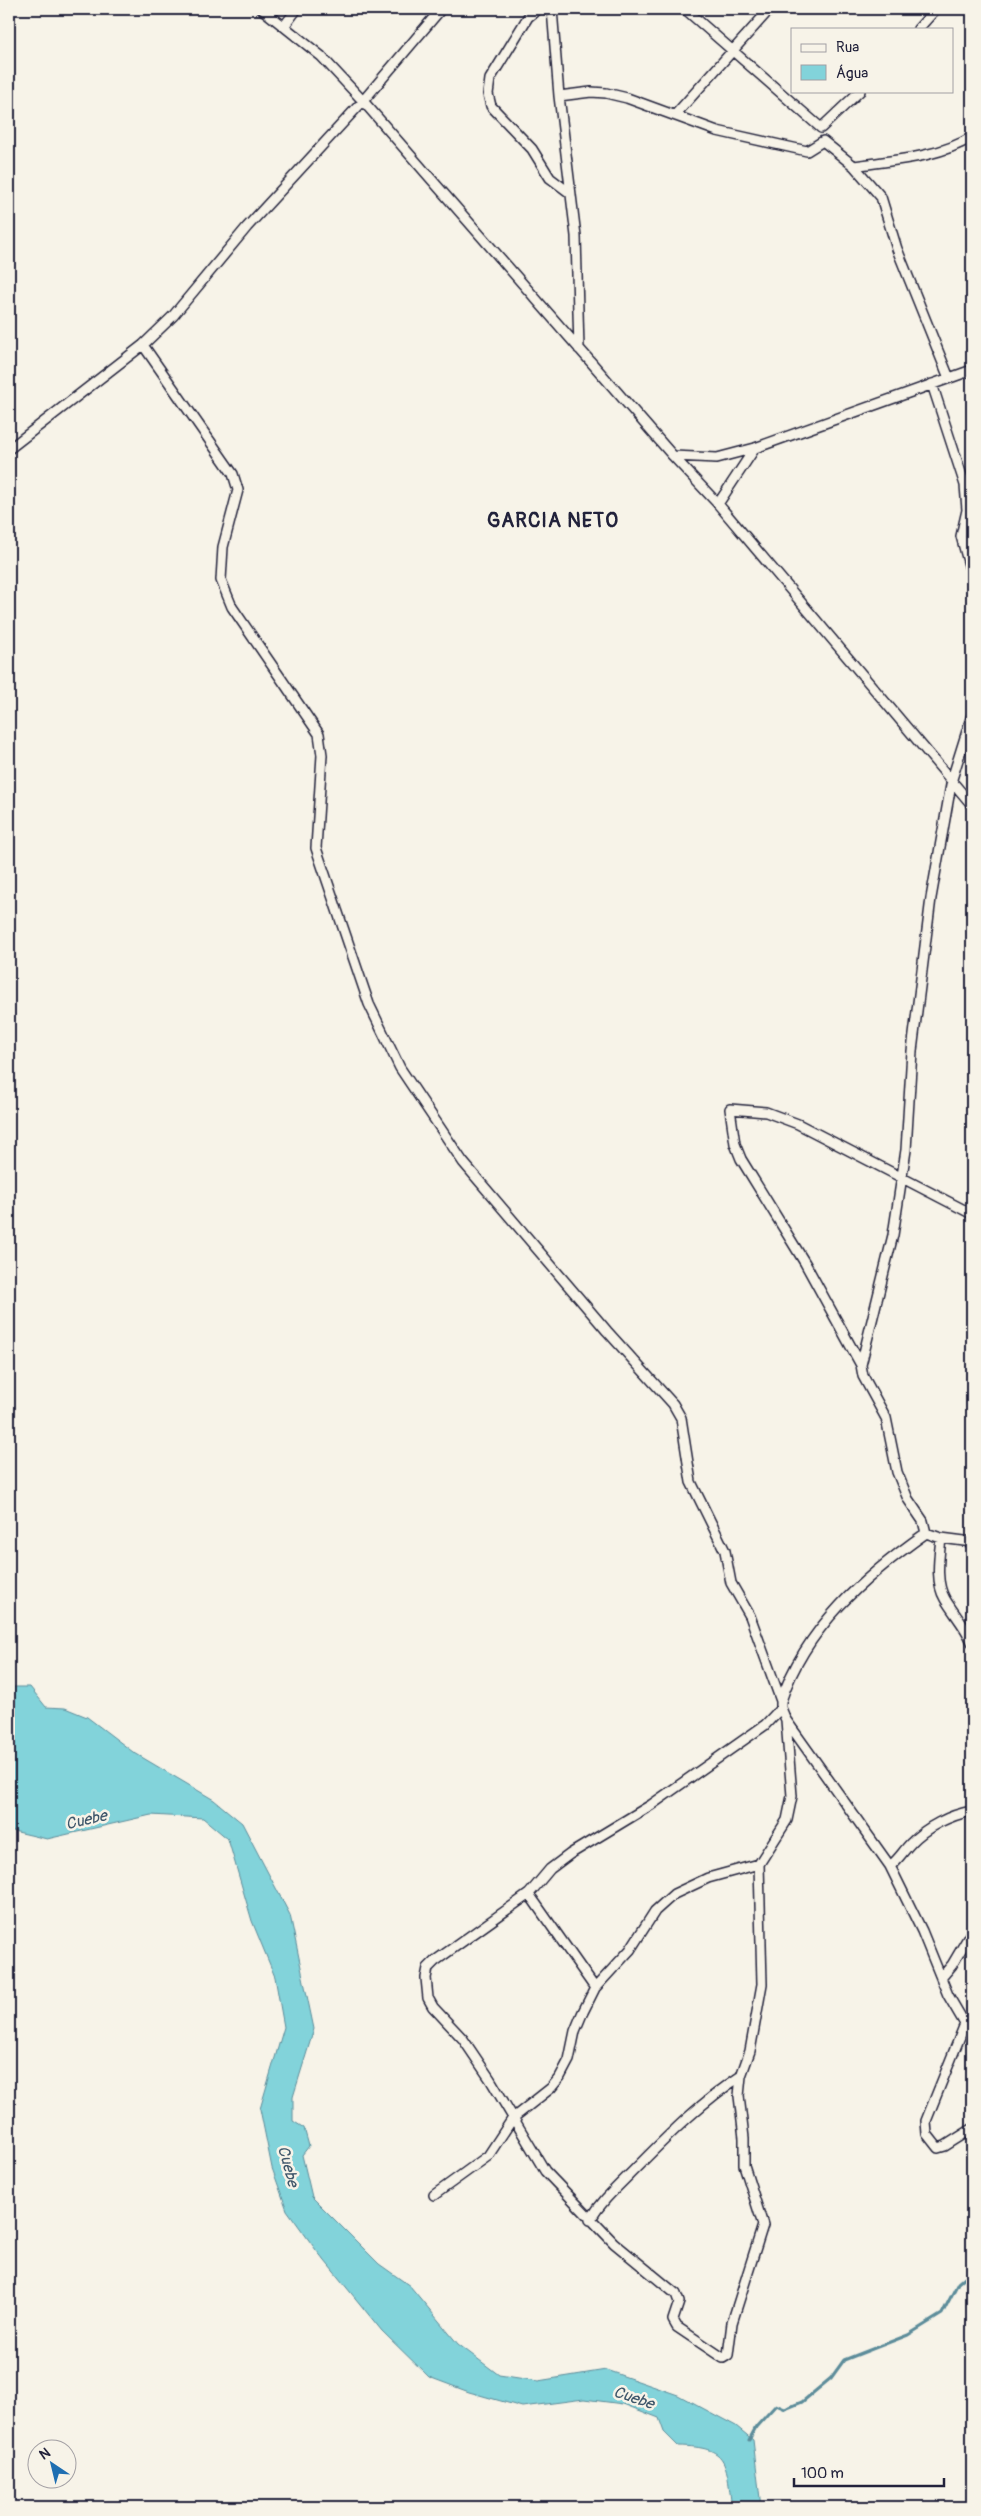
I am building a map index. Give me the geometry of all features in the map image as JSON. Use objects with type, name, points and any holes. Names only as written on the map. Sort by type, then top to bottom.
[{"type":"street","points":[[262,9],[321,56],[363,101],[672,456],[718,504],[972,805]]},
{"type":"street","points":[[284,25],[298,9]]},
{"type":"street","points":[[9,449],[143,345],[173,316],[247,227],[363,101],[441,9]]},
{"type":"street","points":[[538,9],[528,17],[490,79],[488,94],[491,106],[532,149],[550,178],[570,193]]},
{"type":"street","points":[[552,9],[559,96],[576,236],[578,349]]},
{"type":"street","points":[[685,9],[821,128],[823,141],[854,166],[880,197],[897,249],[949,378]]},
{"type":"street","points":[[675,115],[770,9]]},
{"type":"street","points":[[919,28],[936,9]]},
{"type":"street","points":[[559,96],[591,92],[606,93],[675,115],[717,131],[807,151],[823,141]]},
{"type":"street","points":[[821,128],[859,92]]},
{"type":"street","points":[[854,166],[931,154],[961,144],[972,137]]},
{"type":"street","points":[[143,345],[232,474],[238,490],[223,547],[221,580],[232,607],[319,734],[322,755],[316,848],[369,1004],[400,1068],[463,1162],[607,1331],[673,1404],[681,1418],[693,1488],[725,1551],[731,1583],[750,1616],[781,1704],[786,1720],[792,1796],[786,1820],[758,1864],[762,1984],[750,2051],[741,2076],[740,2096],[744,2165],[763,2225],[732,2323],[727,2356],[725,2358],[718,2356],[677,2327],[673,2320],[679,2302],[676,2294],[590,2220],[544,2171],[514,2118],[463,2040],[433,2007],[428,1998],[426,1978],[428,1968],[435,1961],[529,1894],[550,1869],[570,1854],[659,1799],[765,1725],[781,1704],[798,1658],[836,1609],[865,1579],[926,1533]]},
{"type":"street","points":[[672,456],[717,458],[755,448],[972,370]]},
{"type":"street","points":[[932,384],[965,485],[968,510],[961,536],[972,576]]},
{"type":"street","points":[[718,504],[755,448]]},
{"type":"street","points":[[861,1365],[893,1235],[906,1150],[912,1051],[931,898],[952,780],[972,715]]},
{"type":"street","points":[[926,1533],[923,1522],[908,1499],[897,1472],[886,1418],[863,1376],[861,1365],[805,1263],[742,1159],[735,1144],[730,1111],[734,1108],[766,1112],[798,1124],[972,1214]]},
{"type":"street","points":[[926,1533],[941,1538],[972,1542]]},
{"type":"street","points":[[941,1538],[938,1561],[940,1587],[944,1598],[972,1642]]},
{"type":"street","points":[[786,1720],[890,1866],[922,1932],[941,1978],[964,2024],[972,2031]]},
{"type":"street","points":[[890,1866],[919,1835],[961,1813],[972,1811]]},
{"type":"street","points":[[434,2195],[488,2156],[514,2118],[551,2088],[560,2077],[569,2060],[582,2014],[595,1988],[630,1950],[655,1911],[674,1894],[708,1878],[758,1864]]},
{"type":"street","points":[[529,1894],[595,1988]]},
{"type":"street","points":[[941,1978],[952,1965],[972,1931]]},
{"type":"street","points":[[964,2024],[926,2121],[926,2129],[938,2148],[945,2146],[972,2129]]},
{"type":"street","points":[[590,2220],[609,2192],[677,2126],[713,2094],[741,2076]]},
{"type":"water","name":"Cuebe","points":[[12,1687],[30,1687],[46,1707],[65,1708],[87,1717],[133,1752],[214,1800],[242,1823],[290,1915],[314,2029],[293,2097],[293,2121],[304,2128],[309,2146],[302,2155],[312,2197],[379,2264],[410,2286],[458,2344],[499,2375],[538,2381],[606,2370],[678,2395],[736,2426],[753,2440],[761,2507],[732,2507],[726,2468],[722,2460],[717,2454],[708,2450],[678,2446],[664,2432],[659,2418],[623,2404],[584,2399],[522,2407],[469,2392],[429,2377],[382,2331],[316,2250],[287,2210],[272,2168],[260,2109],[284,2027],[275,1977],[252,1921],[228,1839],[203,1818],[151,1815],[47,1839],[9,1830],[9,1689]]},
{"type":"waterway","points":[[749,2440],[756,2427],[776,2405],[785,2409],[802,2402],[831,2378],[844,2360],[908,2335],[942,2314],[958,2283],[972,2271]]},
{"type":"district","name":"GARCIA NETO","points":[[553,520]]}]
